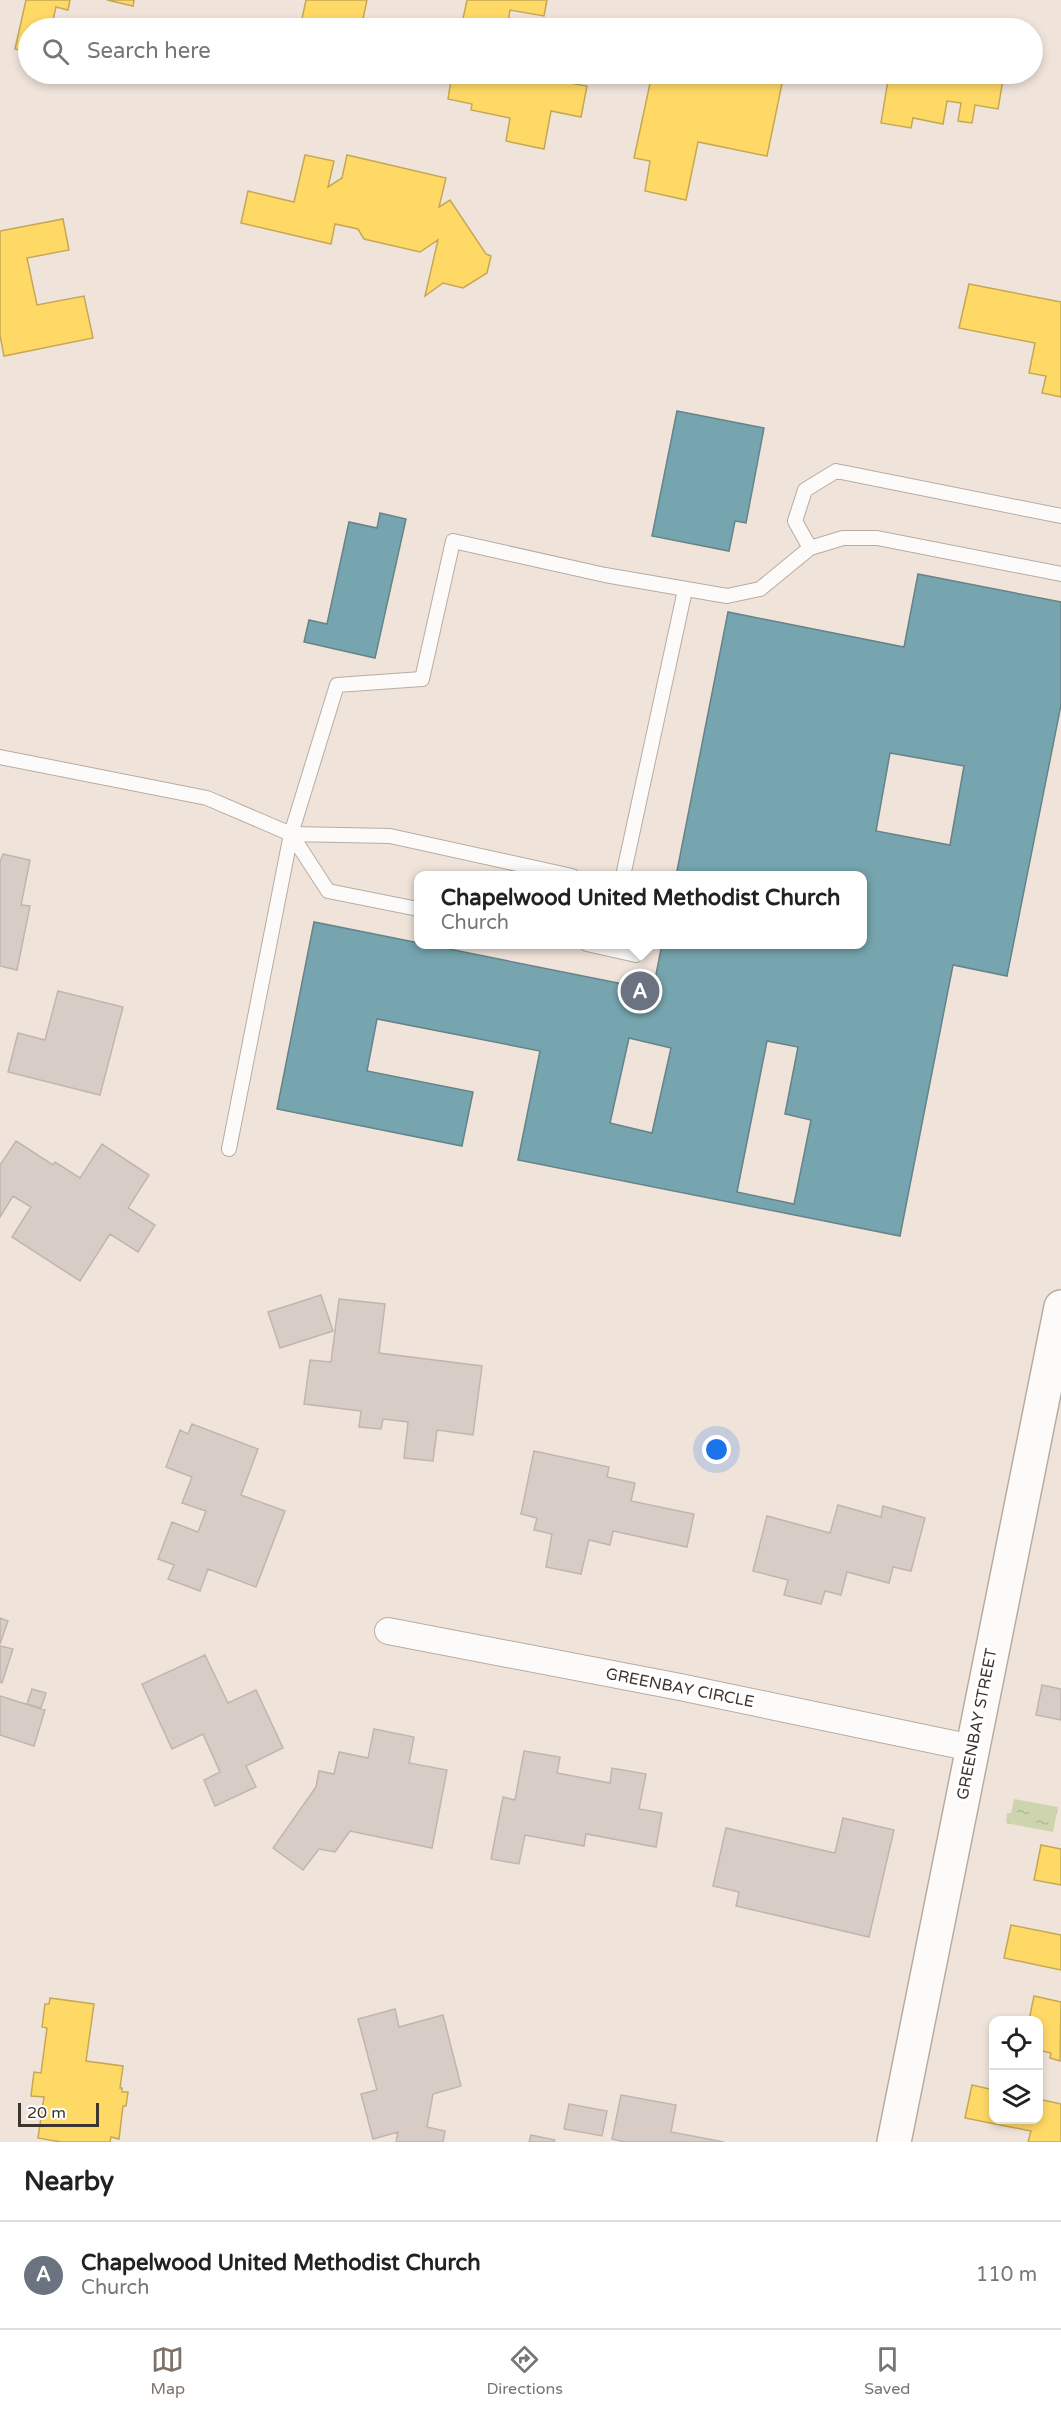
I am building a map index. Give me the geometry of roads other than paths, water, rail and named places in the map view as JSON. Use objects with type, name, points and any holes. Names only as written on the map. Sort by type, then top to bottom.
[{"type":"street","name":"GREENBAY STREET","points":[[894,2142],[972,1748],[1054,1372],[1061,1307]]},
{"type":"street","name":"GREENBAY CIRCLE","points":[[388,1631],[680,1687],[972,1748]]},
{"type":"lane","points":[[810,548],[795,521],[805,490],[836,471],[1061,516]]},
{"type":"lane","points":[[229,1149],[291,834],[337,685],[422,679],[453,541],[684,590],[728,596],[760,589],[810,548],[843,538],[877,538],[1061,574]]},
{"type":"lane","points":[[624,871],[684,590]]},
{"type":"lane","points":[[0,757],[207,798],[291,834],[390,836],[549,871]]},
{"type":"lane","points":[[291,834],[328,891],[414,908]]},
{"type":"lane","points":[[607,949],[636,955],[638,949]]},
{"type":"water","points":[[1014,1799],[1058,1807],[1053,1832],[1006,1823],[1007,1813],[1011,1813]]},
{"type":"place","name":"Chapelwood United Methodist Church","points":[[640,991]]}]
